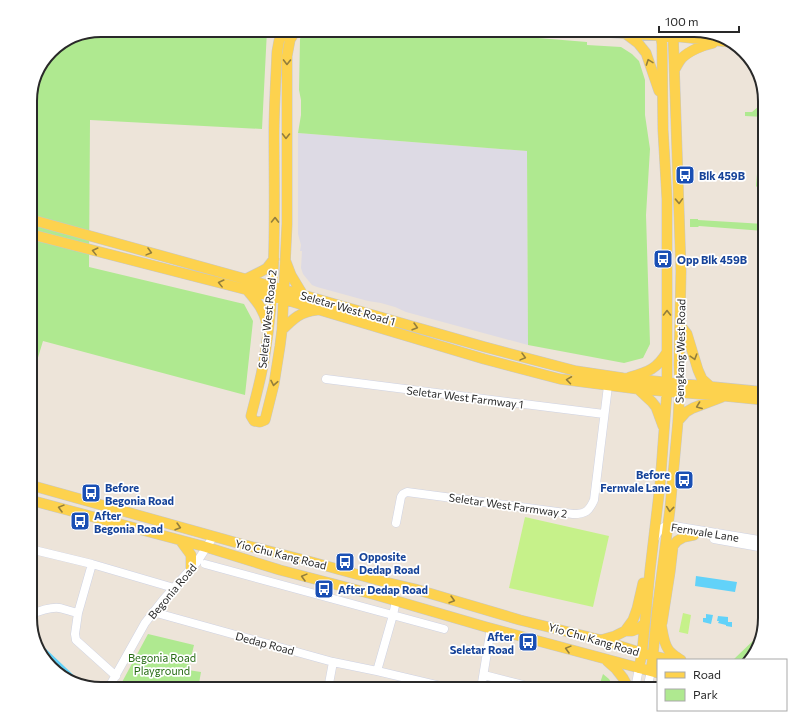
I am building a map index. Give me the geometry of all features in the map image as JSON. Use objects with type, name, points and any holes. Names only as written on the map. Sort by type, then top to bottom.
[{"type":"main road","name":"Seletar West Road 2","points":[[281,37],[276,52],[274,132],[275,223],[272,292],[262,371],[251,416],[254,421],[260,422],[265,420],[274,384],[282,330],[287,224],[287,56],[292,37]]},
{"type":"main road","points":[[629,37],[638,43],[646,53],[662,98]]},
{"type":"main road","name":"Sengkang West Road","points":[[639,668],[642,653],[660,485],[667,387],[667,199],[661,37]]},
{"type":"main road","name":"Sengkang West Road","points":[[654,672],[653,656],[657,612],[668,525],[680,388],[681,271],[673,37]]},
{"type":"main road","points":[[675,69],[681,59],[699,47],[705,44],[718,42]]},
{"type":"main road","name":"Seletar West Road 1","points":[[37,221],[246,279],[272,292]]},
{"type":"main road","name":"Seletar West Road 1","points":[[37,236],[247,290],[303,295],[576,372],[609,377],[638,389],[667,387]]},
{"type":"main road","points":[[246,279],[267,268],[274,259]]},
{"type":"main road","points":[[285,260],[291,275],[303,295]]},
{"type":"main road","points":[[247,290],[264,312],[268,330]]},
{"type":"main road","name":"Seletar West Road 1","points":[[283,294],[319,310],[484,359],[560,379],[607,390],[626,383],[667,387]]},
{"type":"main road","points":[[282,330],[293,319],[306,312],[319,310]]},
{"type":"main road","points":[[680,325],[687,334],[693,356],[702,379],[711,388]]},
{"type":"main road","points":[[626,383],[653,369],[662,361],[668,352]]},
{"type":"main road","points":[[667,387],[758,391]]},
{"type":"main road","points":[[680,388],[724,396],[758,399]]},
{"type":"main road","points":[[638,389],[656,407],[664,432]]},
{"type":"main road","points":[[678,421],[686,412],[693,408],[724,396]]},
{"type":"main road","name":"Yio Chu Kang Road","points":[[37,487],[241,544],[415,589],[520,620],[601,640],[666,659]]},
{"type":"main road","name":"Yio Chu Kang Road","points":[[37,502],[206,547],[280,570],[654,672]]},
{"type":"main road","points":[[666,543],[680,533],[694,536]]},
{"type":"main road","points":[[662,625],[673,546],[677,541],[684,537],[694,536]]},
{"type":"main road","points":[[180,540],[191,555],[191,568]]},
{"type":"main road","points":[[625,631],[633,620],[644,580],[650,570]]},
{"type":"main road","points":[[385,582],[393,591],[396,601],[404,594],[415,589]]},
{"type":"main road","points":[[657,612],[668,649],[680,659]]},
{"type":"main road","points":[[601,640],[625,631],[637,629],[645,622]]},
{"type":"main road","points":[[605,659],[616,669],[625,682]]},
{"type":"street","name":"Seletar West Farmway 1","points":[[326,379],[604,414]]},
{"type":"street","name":"Seletar West Farmway 2","points":[[396,523],[401,497],[407,492],[574,514],[586,512],[594,500],[607,390]]},
{"type":"street","name":"Fernvale Lane","points":[[653,542],[659,530],[668,525],[758,546]]},
{"type":"street","name":"Begonia Road","points":[[112,682],[153,612],[191,568],[213,536]]},
{"type":"street","name":"Fernvale Lane","points":[[694,536],[758,541]]},
{"type":"street","points":[[37,551],[92,564],[174,588]]},
{"type":"street","points":[[92,564],[78,613],[75,634],[76,640],[116,676]]},
{"type":"street","points":[[205,564],[444,629]]},
{"type":"street","points":[[378,671],[396,601]]},
{"type":"street","points":[[37,612],[59,608],[78,613]]},
{"type":"street","name":"Dedap Road","points":[[153,612],[333,662],[424,682]]},
{"type":"street","points":[[482,682],[491,628]]},
{"type":"street","points":[[329,682],[333,662]]},
{"type":"street","points":[[636,682],[639,668]]},
{"type":"street","points":[[650,682],[654,672]]},
{"type":"street","points":[[484,675],[512,682]]},
{"type":"shaded area","points":[[298,133],[527,151],[528,345],[312,285],[303,274],[301,268],[302,251],[300,251],[301,245],[298,234]]},
{"type":"green space","points":[[267,37],[262,129],[90,120],[89,267],[244,304],[253,321],[245,395],[43,341],[37,361],[37,97],[39,85],[48,66],[56,56],[66,48],[89,38]]},
{"type":"green space","points":[[301,37],[525,37],[587,42],[587,45],[621,47],[632,54],[639,61],[645,80],[645,115],[650,149],[646,215],[650,344],[643,358],[624,363],[528,345],[527,151],[298,133],[301,115],[299,90]]},
{"type":"green space","points":[[758,107],[758,117],[745,116],[745,112],[752,112]]},
{"type":"green space","points":[[758,162],[758,188],[756,186]]},
{"type":"green space","points":[[690,219],[698,219],[758,224],[758,230],[699,226],[690,227]]},
{"type":"green space","points":[[525,517],[609,536],[593,607],[509,588]]},
{"type":"green space","points":[[683,613],[691,615],[688,634],[679,632]]},
{"type":"green space","name":"Begonia Road Playground","points":[[148,634],[194,645],[188,670],[201,672],[199,682],[122,682]]},
{"type":"green space","points":[[754,640],[742,659],[734,659]]},
{"type":"green space","points":[[603,674],[611,682],[600,682]]},
{"type":"water","points":[[696,576],[737,582],[735,592],[695,586]]},
{"type":"water","points":[[706,614],[713,615],[711,624],[703,622],[703,618],[706,618]]},
{"type":"water","points":[[718,616],[728,617],[728,622],[732,622],[732,627],[718,623]]},
{"type":"waterway","points":[[54,660],[61,667]]},
{"type":"place","name":"Blk 459B","points":[[685,175]]},
{"type":"place","name":"Opp Blk 459B","points":[[663,259]]},
{"type":"place","name":"Before Fernvale Lane","points":[[684,480]]},
{"type":"place","name":"Before Begonia Road","points":[[91,493]]},
{"type":"place","name":"After Begonia Road","points":[[80,521]]},
{"type":"place","name":"Opposite Dedap Road","points":[[345,562]]},
{"type":"place","name":"After Dedap Road","points":[[324,589]]},
{"type":"place","name":"After Seletar Road","points":[[528,642]]}]
